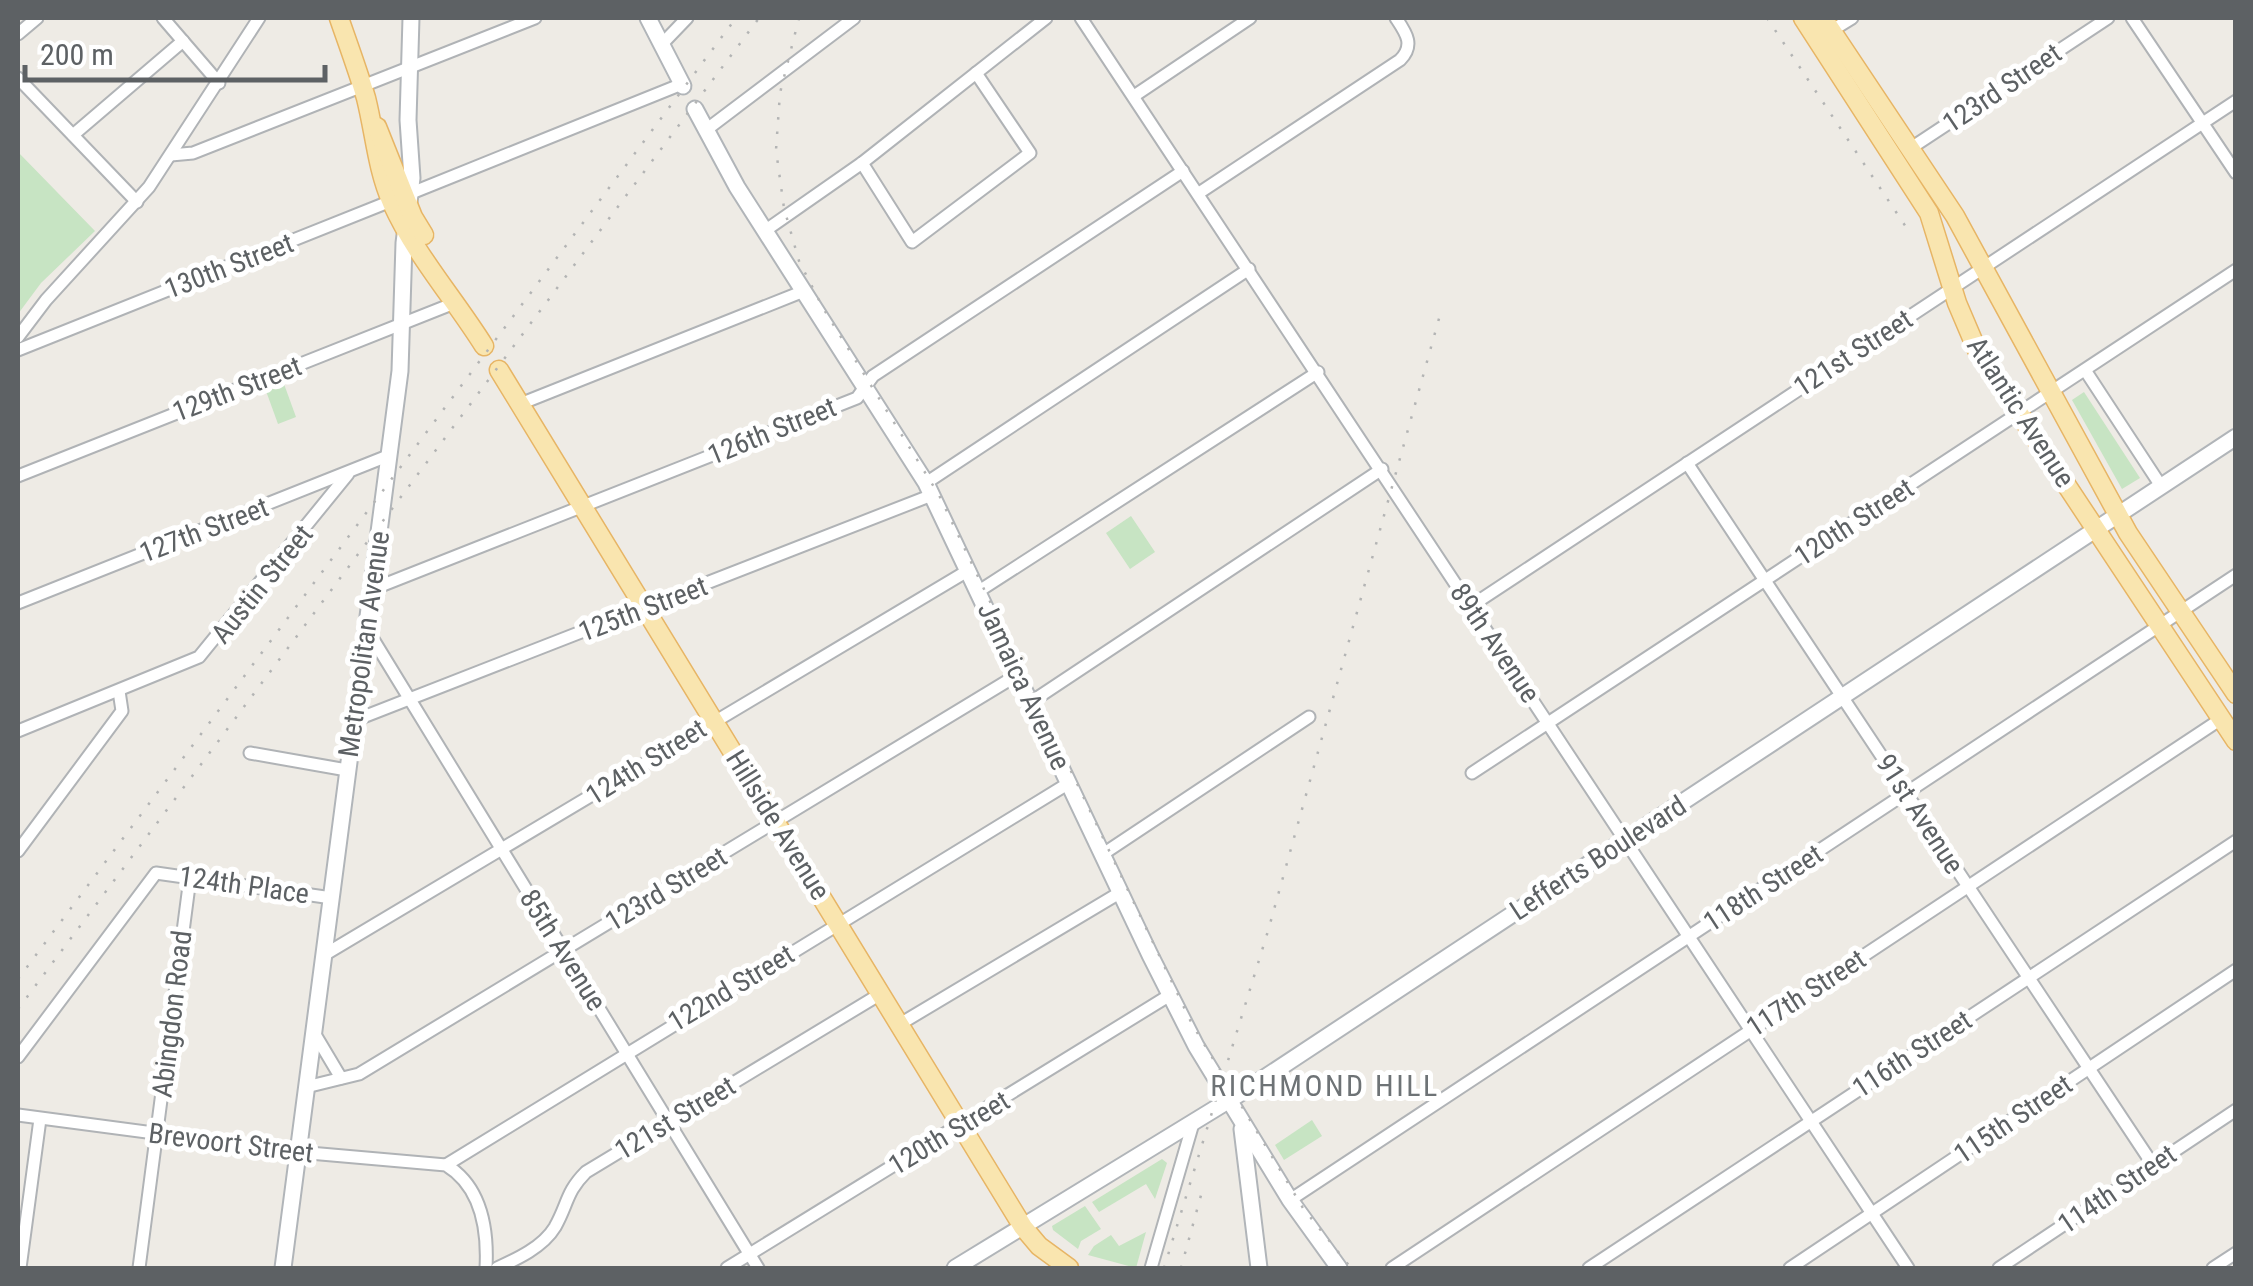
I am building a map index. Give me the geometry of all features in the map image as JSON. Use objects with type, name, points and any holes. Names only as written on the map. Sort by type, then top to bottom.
[{"type":"main road","points":[[339,18],[362,86],[373,141],[403,201],[451,280],[456,302]]},
{"type":"main road","points":[[403,201],[411,18]]},
{"type":"main road","points":[[648,18],[683,85]]},
{"type":"main road","name":"Atlantic Avenue","points":[[1803,18],[1824,29],[1903,154],[1983,266],[2118,514],[2236,694]]},
{"type":"main road","name":"Jamaica Avenue","points":[[695,109],[737,187],[929,489],[1170,995],[1290,1200],[1339,1268]]},
{"type":"main road","points":[[369,113],[390,156],[406,228],[440,286],[456,302],[484,346]]},
{"type":"main road","points":[[390,156],[404,149],[408,120]]},
{"type":"main road","name":"Atlantic Avenue","points":[[1903,154],[1929,213],[1952,288],[1977,350],[2236,741]]},
{"type":"main road","name":"Metropolitan Avenue","points":[[283,1268],[390,455],[403,324],[406,228]]},
{"type":"main road","name":"Hillside Avenue","points":[[499,370],[1023,1227],[1038,1246],[1069,1268]]},
{"type":"main road","name":"Lefferts Boulevard","points":[[954,1268],[1229,1099],[2236,437]]},
{"type":"main road","points":[[1241,1120],[1258,1268]]},
{"type":"main road","points":[[1249,1186],[1272,1170]]},
{"type":"street","points":[[18,34],[36,18]]},
{"type":"street","points":[[163,18],[219,83]]},
{"type":"street","points":[[18,337],[137,202],[260,18]]},
{"type":"street","points":[[171,155],[193,154],[536,18]]},
{"type":"street","points":[[662,44],[687,18]]},
{"type":"street","points":[[706,130],[854,18]]},
{"type":"street","points":[[766,230],[862,162],[1046,18]]},
{"type":"street","name":"89th Avenue","points":[[1081,18],[1908,1268]]},
{"type":"street","points":[[1134,96],[1250,18]]},
{"type":"street","points":[[1199,194],[1396,63],[1407,52],[1408,37],[1396,18]]},
{"type":"street","points":[[1824,29],[1852,18]]},
{"type":"street","name":"123rd Street","points":[[1903,154],[2108,18]]},
{"type":"street","points":[[2132,18],[2236,174]]},
{"type":"street","points":[[72,136],[183,41]]},
{"type":"street","points":[[862,162],[912,242],[1030,153],[976,72]]},
{"type":"street","points":[[18,78],[137,202]]},
{"type":"street","name":"130th Street","points":[[18,350],[403,201],[683,85]]},
{"type":"street","name":"121st Street","points":[[1471,606],[2236,101]]},
{"type":"street","name":"126th Street","points":[[373,589],[857,398],[874,376],[1183,171]]},
{"type":"street","name":"125th Street","points":[[354,721],[645,608],[929,489],[1249,270]]},
{"type":"street","name":"120th Street","points":[[1472,773],[2236,270]]},
{"type":"street","points":[[520,404],[804,291]]},
{"type":"street","name":"129th Street","points":[[18,476],[456,302]]},
{"type":"street","points":[[35,314],[46,328],[66,329]]},
{"type":"street","points":[[2084,370],[2162,486]]},
{"type":"street","points":[[980,591],[1318,372]]},
{"type":"street","name":"127th Street","points":[[18,603],[390,455]]},
{"type":"street","name":"91st Avenue","points":[[1688,463],[2153,1165]]},
{"type":"street","points":[[1032,702],[1382,469]]},
{"type":"street","name":"Austin Street","points":[[119,690],[203,654],[348,474]]},
{"type":"street","name":"124th Street","points":[[324,956],[969,570]]},
{"type":"street","name":"118th Street","points":[[1290,1200],[2236,575]]},
{"type":"street","name":"85th Avenue","points":[[368,631],[758,1268]]},
{"type":"street","name":"123rd Street","points":[[306,1087],[359,1074],[1020,676]]},
{"type":"street","points":[[18,731],[119,690],[122,711],[18,851]]},
{"type":"street","points":[[1103,854],[1310,717]]},
{"type":"street","name":"117th Street","points":[[1392,1268],[2221,720]]},
{"type":"street","points":[[250,754],[347,770]]},
{"type":"street","name":"122nd Street","points":[[446,1166],[1069,783]]},
{"type":"street","name":"116th Street","points":[[1589,1268],[2236,841]]},
{"type":"street","name":"124th Place","points":[[18,1057],[156,873],[332,898]]},
{"type":"street","name":"Abingdon Road","points":[[139,1268],[190,878]]},
{"type":"street","points":[[900,1024],[1121,892]]},
{"type":"street","name":"115th Street","points":[[1790,1268],[2236,970]]},
{"type":"street","name":"121st Street","points":[[497,1268],[548,1237],[570,1188],[586,1172],[882,993]]},
{"type":"street","name":"120th Street","points":[[726,1268],[1170,995]]},
{"type":"street","points":[[314,1031],[342,1078]]},
{"type":"street","name":"114th Street","points":[[1999,1268],[2236,1110]]},
{"type":"street","name":"Brevoort Street","points":[[18,1115],[298,1152],[446,1166]]},
{"type":"street","points":[[20,1268],[40,1119]]},
{"type":"street","points":[[1151,1268],[1194,1120]]},
{"type":"street","points":[[446,1166],[463,1178],[478,1200],[488,1246],[486,1268]]},
{"type":"street","points":[[2213,1268],[2236,1253]]},
{"type":"green space","points":[[18,152],[95,231],[41,283],[18,314]]},
{"type":"green space","points":[[284,384],[296,417],[278,424],[266,391]]},
{"type":"green space","points":[[2084,392],[2140,478],[2122,489],[2072,400]]},
{"type":"green space","points":[[1131,516],[1155,552],[1130,569],[1106,533]]},
{"type":"green space","points":[[1312,1120],[1322,1136],[1284,1160],[1275,1145]]},
{"type":"green space","points":[[1162,1159],[1167,1163],[1155,1199],[1146,1184],[1099,1212],[1092,1202]]},
{"type":"green space","points":[[1085,1206],[1101,1229],[1081,1241],[1078,1249],[1052,1226]]},
{"type":"green space","points":[[1146,1232],[1136,1268],[1088,1255],[1111,1235],[1119,1246]]},
{"type":"railway","points":[[18,979],[736,18]]},
{"type":"railway","points":[[18,1009],[759,18]]},
{"type":"railway","points":[[799,18],[780,93],[776,150],[784,208],[799,261],[823,308],[939,495],[1192,1024],[1303,1208],[1351,1268]]},
{"type":"railway","points":[[1767,18],[1910,233]]},
{"type":"railway","points":[[1164,1268],[1268,931],[1440,315]]},
{"type":"railway","points":[[1181,1268],[1203,1188]]},
{"type":"district","name":"RICHMOND HILL","points":[[1325,1085]]}]
